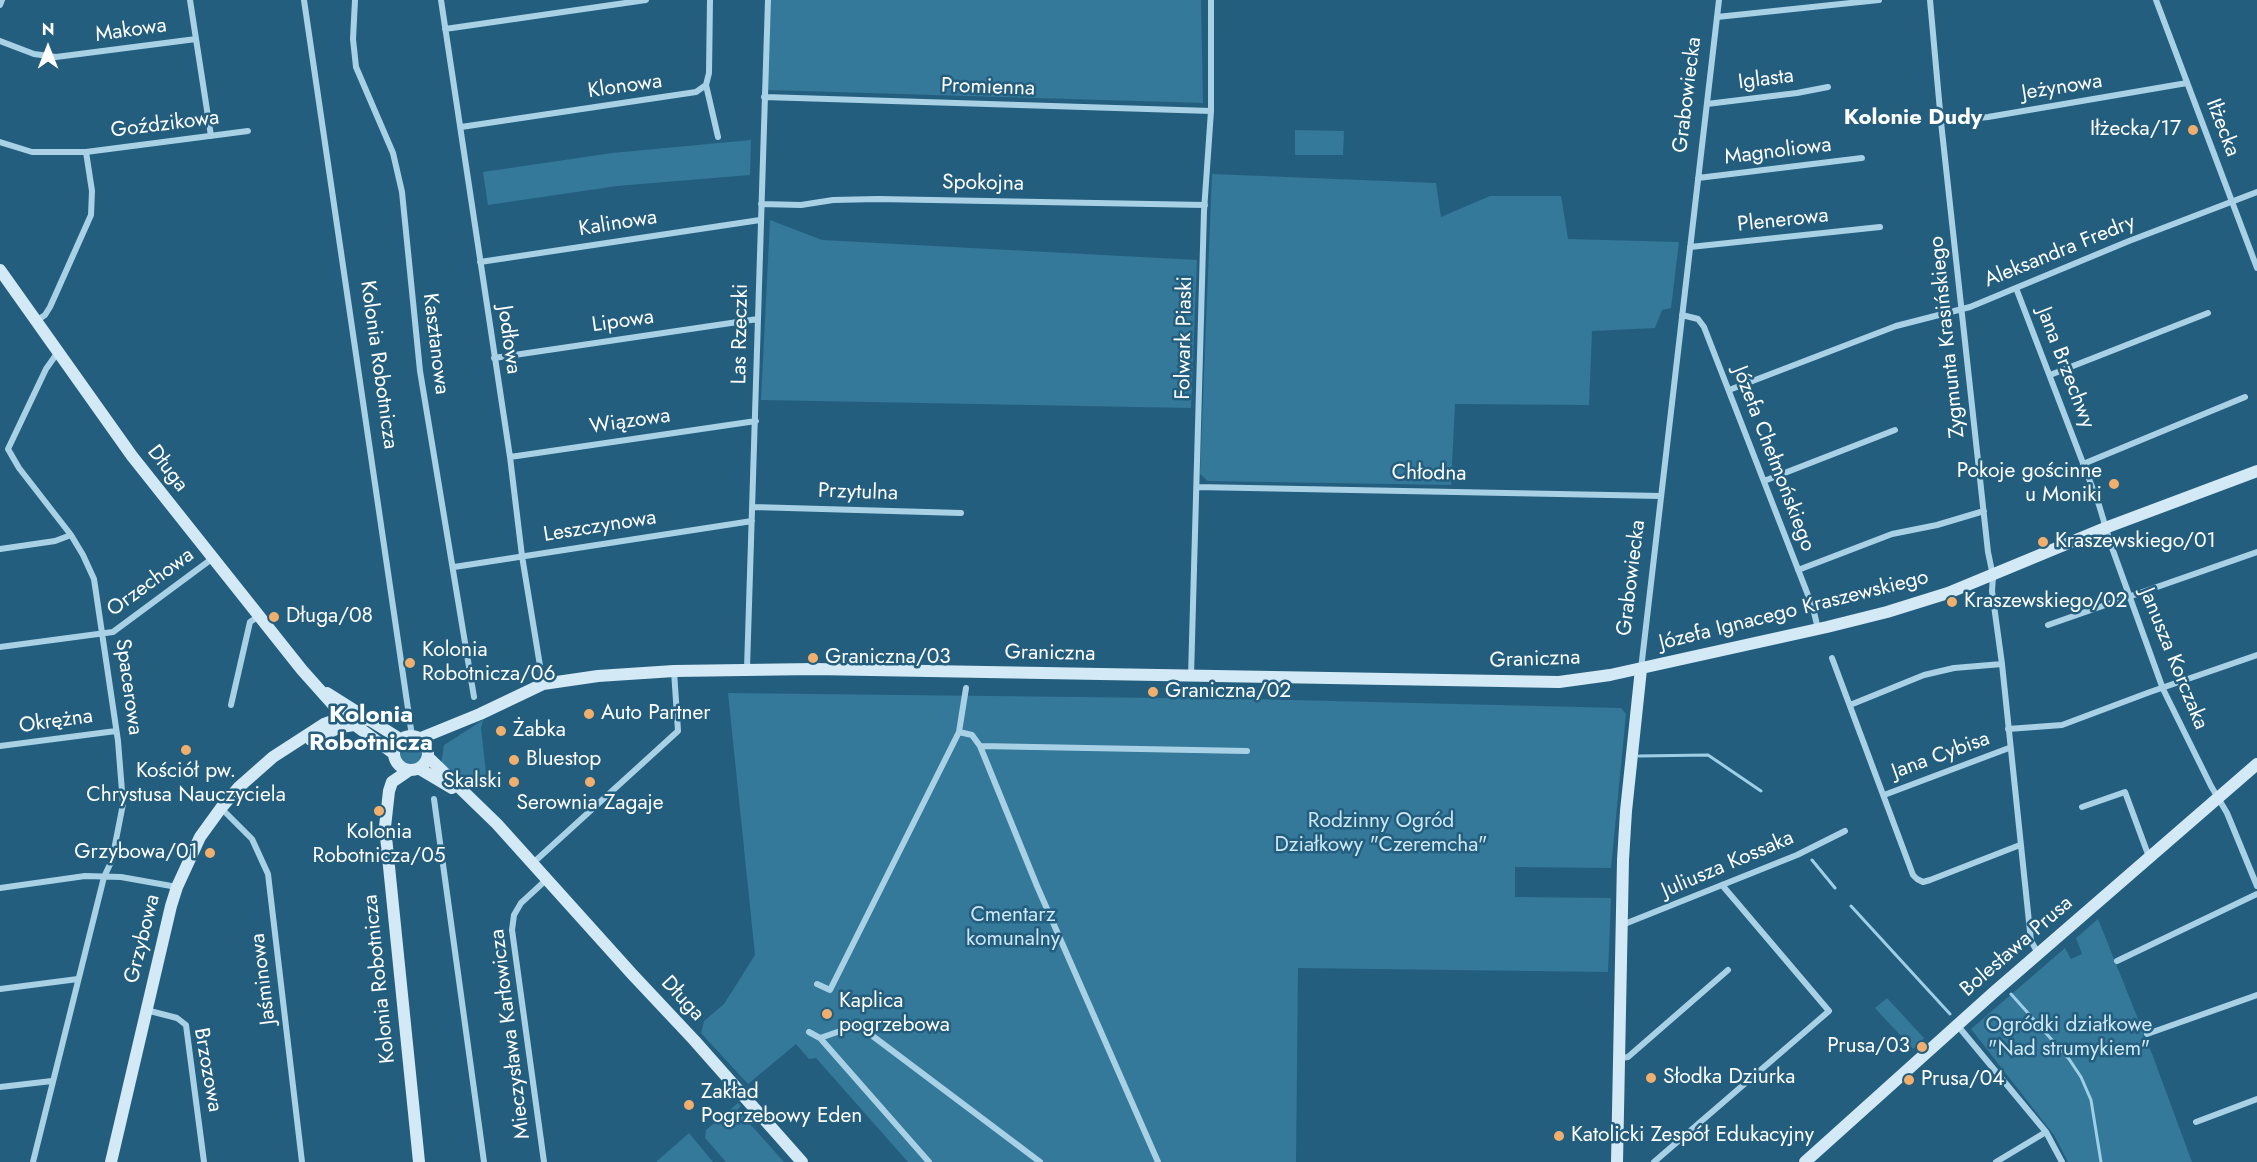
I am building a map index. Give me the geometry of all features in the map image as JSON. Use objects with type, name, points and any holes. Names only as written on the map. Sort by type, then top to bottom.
[{"type":"street","points":[[0,5],[2,0]]},
{"type":"street","points":[[190,0],[211,136]]},
{"type":"street","name":"Kolonia Robotnicza","points":[[304,0],[418,744],[395,745],[389,774],[386,848],[419,1162]]},
{"type":"street","name":"Kasztanowa","points":[[355,0],[353,39],[356,67],[393,153],[402,192],[420,371],[474,697]]},
{"type":"street","name":"Jodłowa","points":[[441,0],[510,457],[522,556],[543,684]]},
{"type":"street","points":[[445,29],[646,0]]},
{"type":"street","points":[[710,0],[709,73],[706,85],[718,137]]},
{"type":"street","name":"Las Rzeczki","points":[[747,669],[768,0]]},
{"type":"street","name":"Folwark Piaski","points":[[1191,676],[1204,205],[1210,111],[1211,0]]},
{"type":"street","name":"Grabowiecka","points":[[1617,1162],[1626,811],[1719,0]]},
{"type":"street","points":[[1717,17],[1879,0]]},
{"type":"street","name":"Zygmunta Krasińskiego","points":[[1930,0],[1941,122],[1993,576],[1992,591],[2002,664],[2009,748],[2031,941],[2038,954]]},
{"type":"street","name":"Iłżecka","points":[[2156,0],[2257,268]]},
{"type":"street","name":"Makowa","points":[[0,41],[34,54],[56,57],[196,39]]},
{"type":"street","name":"Jeżynowa","points":[[1941,122],[1988,117],[2187,83]]},
{"type":"street","name":"Klonowa","points":[[461,127],[696,92],[706,85]]},
{"type":"street","name":"Iglasta","points":[[1707,104],[1828,87]]},
{"type":"street","name":"Promienna","points":[[764,97],[1210,111]]},
{"type":"street","name":"Goździkowa","points":[[0,142],[32,152],[86,152],[248,131]]},
{"type":"street","name":"Goździkowa","points":[[36,321],[45,315],[50,307],[91,215],[92,191],[86,152]]},
{"type":"street","name":"Magnoliowa","points":[[1698,178],[1862,158]]},
{"type":"street","name":"Aleksandra Fredry","points":[[1729,390],[1896,326],[1962,310],[2129,241],[2257,192]]},
{"type":"street","name":"Spokojna","points":[[761,204],[801,205],[833,200],[878,199],[1204,205]]},
{"type":"street","name":"Kalinowa","points":[[480,262],[760,220]]},
{"type":"street","name":"Plenerowa","points":[[1690,247],[1880,226]]},
{"type":"street","name":"Długa","points":[[0,270],[132,456],[327,700],[344,717],[394,757],[400,767],[414,770],[470,799],[484,809],[694,1040],[800,1161]]},
{"type":"street","name":"Jana Brzechwy","points":[[2016,288],[2084,464],[2105,528]]},
{"type":"street","points":[[2050,375],[2208,313]]},
{"type":"street","name":"Józefa Chełmońskiego","points":[[1682,315],[1698,319],[1704,327],[1813,608],[1818,629]]},
{"type":"street","name":"Lipowa","points":[[494,358],[758,319]]},
{"type":"street","points":[[0,450],[8,449],[46,369],[58,352]]},
{"type":"street","points":[[2084,464],[2245,397]]},
{"type":"street","name":"Wiązowa","points":[[510,457],[756,421]]},
{"type":"street","points":[[1764,481],[1895,430]]},
{"type":"street","name":"Spacerowa","points":[[8,449],[19,468],[71,535],[94,579],[104,634],[121,764],[123,804],[112,860],[104,877],[33,1162]]},
{"type":"street","name":"Józefa Ignacego Kraszewskiego","points":[[1641,669],[1887,612],[1948,593],[2105,528],[2257,471]]},
{"type":"street","name":"Chłodna","points":[[1197,487],[1661,496]]},
{"type":"street","name":"Przytulna","points":[[753,507],[962,513]]},
{"type":"street","points":[[1798,570],[1892,534],[1937,525],[1984,511]]},
{"type":"street","name":"Leszczynowa","points":[[454,567],[752,521]]},
{"type":"street","name":"Janusza Korczaka","points":[[2105,528],[2163,689],[2211,786],[2219,797],[2257,886]]},
{"type":"street","points":[[0,549],[56,541],[71,535]]},
{"type":"street","points":[[2048,625],[2257,552]]},
{"type":"street","name":"Orzechowa","points":[[0,647],[113,632],[213,558]]},
{"type":"street","points":[[231,705],[250,622],[259,616]]},
{"type":"street","points":[[2008,729],[2062,725],[2257,655]]},
{"type":"street","points":[[1832,658],[1914,875],[1923,882],[2020,845]]},
{"type":"street","points":[[1850,705],[1924,675],[1954,668],[2002,664]]},
{"type":"street","name":"Graniczna","points":[[418,744],[543,684],[598,676],[674,671],[747,669],[1559,682],[1641,669]]},
{"type":"street","points":[[533,863],[678,731],[674,671]]},
{"type":"street","name":"Długa","points":[[314,684],[369,720],[418,744],[470,799]]},
{"type":"street","points":[[817,984],[831,990],[958,732],[966,688]]},
{"type":"street","points":[[324,724],[328,713],[327,700]]},
{"type":"street","name":"Grzybowa","points":[[111,1162],[177,887],[200,837],[245,781],[273,757],[324,724],[344,717],[369,720]]},
{"type":"street","name":"Grzybowa","points":[[273,757],[342,727],[355,725]]},
{"type":"street","name":"Okrężna","points":[[0,746],[116,731]]},
{"type":"street","points":[[958,732],[972,735],[980,746],[1037,886],[1158,1162]]},
{"type":"street","points":[[389,791],[392,782],[414,770],[418,744]]},
{"type":"street","points":[[980,746],[1246,751]]},
{"type":"street","name":"Jana Cybisa","points":[[1884,795],[2009,748]]},
{"type":"street","name":"Bolesława Prusa","points":[[1805,1162],[2038,954],[2257,764]]},
{"type":"street","points":[[2082,807],[2125,792],[2149,858]]},
{"type":"street","points":[[434,799],[484,1162]]},
{"type":"street","name":"Jaśminowa","points":[[221,808],[252,839],[268,874],[302,1162]]},
{"type":"street","name":"Juliusza Kossaka","points":[[1622,925],[1797,855],[1845,831]]},
{"type":"street","points":[[0,888],[85,876],[121,877],[177,887]]},
{"type":"street","name":"Mieczysława Karłowicza","points":[[544,1162],[512,930],[514,915],[521,903],[547,879]]},
{"type":"street","points":[[1653,1162],[1829,1011],[1722,885]]},
{"type":"street","points":[[2118,961],[2257,894]]},
{"type":"street","points":[[1619,1058],[1628,1057],[1728,970]]},
{"type":"street","points":[[0,989],[78,979]]},
{"type":"street","points":[[2146,1034],[2257,995]]},
{"type":"street","name":"Brzozowa","points":[[146,1010],[177,1018],[186,1024],[204,1162]]},
{"type":"street","points":[[820,1038],[858,1024],[1040,1162]]},
{"type":"street","points":[[1958,1026],[2046,1132],[2062,1162]]},
{"type":"street","points":[[809,1032],[820,1038],[929,1162]]},
{"type":"street","points":[[0,1088],[52,1081]]},
{"type":"street","points":[[2196,1122],[2257,1099]]},
{"type":"street","points":[[1996,1162],[2046,1132]]},
{"type":"green space","points":[[771,0],[1201,0],[1203,103],[767,90]]},
{"type":"green space","points":[[1295,130],[1344,131],[1343,155],[1295,155]]},
{"type":"green space","points":[[751,140],[750,175],[617,186],[488,205],[483,172],[612,153]]},
{"type":"green space","points":[[1212,174],[1436,183],[1441,217],[1490,196],[1561,196],[1568,239],[1679,242],[1671,308],[1662,310],[1655,328],[1592,331],[1589,405],[1455,404],[1451,485],[1208,481],[1200,474]]},
{"type":"green space","points":[[770,220],[822,240],[1197,260],[1191,408],[761,400]]},
{"type":"green space","name":"Cmentarz komunalny","points":[[728,693],[1251,699],[1621,708],[1626,714],[1611,868],[1515,867],[1515,897],[1611,898],[1608,972],[1298,968],[1296,1162],[908,1162],[816,1058],[809,1059],[796,1044],[748,1084],[701,1033],[704,1021],[724,1004],[755,955]]},
{"type":"green space","points":[[483,720],[481,728],[486,773],[481,785],[476,782],[463,783],[441,764],[444,745]]},
{"type":"green space","points":[[411,742],[419,745],[422,753],[419,761],[411,764],[403,761],[400,753],[403,745]]},
{"type":"green space","name":"Ogródki działkowe \"Nad strumykiem\"","points":[[2098,919],[2143,1036],[2151,1051],[2192,1162],[2068,1162],[2054,1135],[1971,1029],[2065,948],[2071,959],[2082,954],[2076,938]]},
{"type":"green space","points":[[1887,998],[1924,1038],[1913,1049],[1875,1008]]},
{"type":"green space","points":[[738,1103],[741,1106],[738,1109],[742,1115],[784,1162],[726,1162],[705,1138],[706,1130]]},
{"type":"green space","points":[[689,1133],[713,1162],[656,1162]]},
{"type":"waterway","points":[[1639,756],[1708,755],[1761,791]]},
{"type":"waterway","points":[[1812,860],[1835,888]]},
{"type":"waterway","points":[[1851,906],[1950,1014]]},
{"type":"waterway","points":[[2011,994],[2069,1059],[2081,1077],[2091,1100],[2101,1162]]},
{"type":"place","name":"Iłżecka/17","points":[[2193,130]]},
{"type":"place","name":"Pokoje gościnne u Moniki","points":[[2114,484]]},
{"type":"place","name":"Kraszewskiego/01","points":[[2043,542]]},
{"type":"place","name":"Kraszewskiego/02","points":[[1952,602]]},
{"type":"place","name":"Długa/08","points":[[274,617]]},
{"type":"place","name":"Graniczna/03","points":[[813,658]]},
{"type":"place","name":"Kolonia Robotnicza/06","points":[[410,663]]},
{"type":"place","name":"Graniczna/02","points":[[1153,692]]},
{"type":"place","name":"Auto Partner","points":[[589,714]]},
{"type":"place","name":"Żabka","points":[[501,731]]},
{"type":"place","name":"Kościół pw. Chrystusa Nauczyciela","points":[[186,750]]},
{"type":"place","name":"Bluestop","points":[[514,760]]},
{"type":"place","name":"Skalski","points":[[514,782]]},
{"type":"place","name":"Serownia Zagaje","points":[[590,782]]},
{"type":"place","name":"Kolonia Robotnicza/05","points":[[379,811]]},
{"type":"place","name":"Grzybowa/01","points":[[210,853]]},
{"type":"place","name":"Kaplica pogrzebowa","points":[[827,1014]]},
{"type":"place","name":"Prusa/03","points":[[1922,1047]]},
{"type":"place","name":"Słodka Dziurka","points":[[1651,1078]]},
{"type":"place","name":"Prusa/04","points":[[1909,1080]]},
{"type":"place","name":"Zakład Pogrzebowy Eden","points":[[689,1105]]},
{"type":"place","name":"Katolicki Zespół Edukacyjny","points":[[1559,1136]]},
{"type":"district","name":"Kolonie Dudy","points":[[1913,119]]},
{"type":"district","name":"Kolonia Robotnicza","points":[[371,730]]},
{"type":"park label","name":"Rodzinny Ogród Działkowy \"Czeremcha\"","points":[[1381,834]]}]
